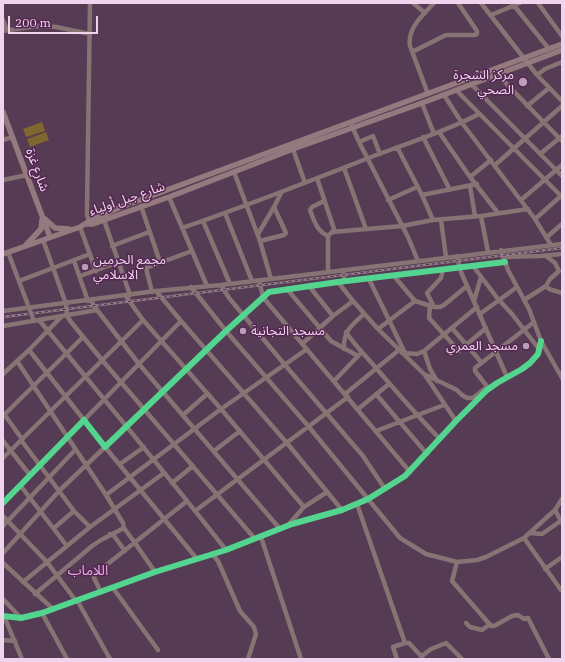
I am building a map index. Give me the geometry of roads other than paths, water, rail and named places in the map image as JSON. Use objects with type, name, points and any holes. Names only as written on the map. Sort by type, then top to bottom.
[{"type":"main road","name":"شارع جبل أولياء","points":[[89,223],[104,220],[169,197],[293,149],[444,95],[497,74],[562,44]]},
{"type":"main road","name":"شارع جبل أولياء","points":[[89,223],[128,204],[351,121],[525,61],[562,50]]},
{"type":"main road","name":"شارع غزة","points":[[3,112],[50,237]]},
{"type":"main road","points":[[42,216],[55,228],[73,229]]},
{"type":"main road","points":[[25,246],[41,229],[42,216]]},
{"type":"main road","points":[[6,253],[89,223]]},
{"type":"street","points":[[89,223],[87,209],[90,3]]},
{"type":"street","points":[[413,3],[424,14]]},
{"type":"street","points":[[428,94],[412,52],[409,39],[411,31],[434,3]]},
{"type":"street","points":[[412,52],[446,35],[477,34],[477,31],[458,3]]},
{"type":"street","points":[[481,3],[525,61],[562,101]]},
{"type":"street","points":[[491,15],[513,4],[520,3]]},
{"type":"street","points":[[538,3],[562,36]]},
{"type":"street","points":[[513,4],[549,49]]},
{"type":"street","points":[[3,20],[5,30],[37,26],[56,27],[90,34]]},
{"type":"street","points":[[537,75],[545,69],[561,65]]},
{"type":"street","points":[[497,74],[527,106],[561,138],[540,154]]},
{"type":"street","points":[[471,84],[562,176]]},
{"type":"street","points":[[527,106],[549,88]]},
{"type":"street","points":[[456,90],[544,180],[562,196],[535,219]]},
{"type":"street","points":[[444,95],[462,123],[528,209],[551,245]]},
{"type":"street","points":[[422,103],[434,134]]},
{"type":"street","points":[[495,165],[562,106]]},
{"type":"street","points":[[182,228],[434,134],[462,123],[479,114]]},
{"type":"street","points":[[351,121],[359,142],[418,260]]},
{"type":"street","points":[[439,132],[470,177],[477,184],[498,213]]},
{"type":"street","points":[[359,142],[373,136],[380,154]]},
{"type":"street","points":[[3,140],[13,137]]},
{"type":"street","points":[[423,137],[450,190]]},
{"type":"street","points":[[397,147],[433,220]]},
{"type":"street","points":[[293,149],[305,183]]},
{"type":"street","points":[[470,177],[491,160]]},
{"type":"street","points":[[521,200],[562,165]]},
{"type":"street","points":[[344,168],[366,229]]},
{"type":"street","points":[[234,172],[258,234],[271,279]]},
{"type":"street","points":[[3,180],[27,174]]},
{"type":"street","points":[[317,178],[335,232]]},
{"type":"street","points":[[422,195],[477,184]]},
{"type":"street","points":[[470,186],[475,216]]},
{"type":"street","points":[[388,200],[417,187]]},
{"type":"street","points":[[258,234],[281,192]]},
{"type":"street","points":[[169,197],[207,286]]},
{"type":"street","points":[[324,201],[312,206],[310,210],[318,228],[322,233],[328,236]]},
{"type":"street","points":[[141,206],[160,262]]},
{"type":"street","points":[[260,241],[284,235],[286,233],[274,207]]},
{"type":"street","points":[[328,236],[335,232],[402,226],[433,220],[481,216],[528,209]]},
{"type":"street","points":[[225,213],[252,281]]},
{"type":"street","points":[[481,216],[488,252]]},
{"type":"street","points":[[104,220],[127,295],[143,320],[240,431],[304,508]]},
{"type":"street","points":[[441,220],[446,257]]},
{"type":"street","points":[[204,221],[230,284]]},
{"type":"street","points":[[547,237],[562,224]]},
{"type":"street","points":[[80,227],[96,271]]},
{"type":"street","points":[[112,246],[150,232]]},
{"type":"street","points":[[328,236],[328,272]]},
{"type":"street","points":[[3,374],[65,316],[66,304],[43,240]]},
{"type":"street","points":[[3,311],[191,287],[230,284],[501,250],[562,244]]},
{"type":"street","points":[[501,250],[516,287],[524,300],[542,341],[562,378]]},
{"type":"street","points":[[192,251],[145,268],[154,292],[287,443],[342,510]]},
{"type":"street","points":[[6,253],[29,308],[37,320],[48,331],[66,355],[127,426],[226,550]]},
{"type":"street","points":[[19,281],[90,254]]},
{"type":"street","points":[[503,257],[562,254]]},
{"type":"street","points":[[456,256],[467,286],[507,377]]},
{"type":"street","points":[[524,300],[546,286],[550,279],[559,271],[555,263],[546,256]]},
{"type":"street","points":[[74,261],[90,300],[97,310],[139,364],[163,390],[280,529]]},
{"type":"street","points":[[80,276],[118,262]]},
{"type":"street","points":[[3,553],[40,511],[85,465],[185,369],[269,292],[345,281],[505,262]]},
{"type":"street","points":[[473,266],[539,350]]},
{"type":"street","points":[[443,269],[441,278],[427,293],[432,306],[429,318],[459,351],[486,328]]},
{"type":"street","points":[[343,270],[345,281]]},
{"type":"street","points":[[394,276],[415,301],[432,306],[440,307],[444,305],[467,286]]},
{"type":"street","points":[[474,301],[481,277]]},
{"type":"street","points":[[369,279],[402,352]]},
{"type":"street","points":[[259,280],[263,297],[410,472]]},
{"type":"street","points":[[338,282],[378,329],[425,375],[456,421]]},
{"type":"street","points":[[221,285],[243,315],[363,456],[385,489]]},
{"type":"street","points":[[309,286],[333,316]]},
{"type":"street","points":[[546,286],[549,289],[562,293]]},
{"type":"street","points":[[191,287],[226,331],[309,427],[400,538],[426,554],[457,562],[477,560],[511,546],[524,538],[555,510],[562,499]]},
{"type":"street","points":[[480,314],[498,299],[516,287]]},
{"type":"street","points":[[287,289],[331,341],[344,349],[360,354]]},
{"type":"street","points":[[302,343],[353,301]]},
{"type":"street","points":[[378,329],[415,301]]},
{"type":"street","points":[[195,511],[309,427],[347,396],[376,368],[402,352],[418,354],[424,351],[476,307]]},
{"type":"street","points":[[3,326],[97,310]]},
{"type":"street","points":[[344,349],[346,332],[364,314]]},
{"type":"street","points":[[65,316],[255,539]]},
{"type":"street","points":[[3,458],[143,320]]},
{"type":"street","points":[[3,503],[66,437],[105,400],[181,322]]},
{"type":"street","points":[[488,387],[474,370],[481,362],[534,322]]},
{"type":"street","points":[[452,328],[481,362]]},
{"type":"street","points":[[346,332],[360,354],[376,368],[416,415],[440,439]]},
{"type":"street","points":[[83,337],[4,415],[74,511],[90,527]]},
{"type":"street","points":[[425,375],[457,390],[467,398],[473,398],[488,387],[522,369],[536,357],[542,341]]},
{"type":"street","points":[[106,495],[175,445],[221,409],[307,349]]},
{"type":"street","points":[[29,350],[105,447],[197,559]]},
{"type":"street","points":[[424,351],[430,369],[438,381]]},
{"type":"street","points":[[334,381],[360,354]]},
{"type":"street","points":[[17,361],[66,437],[106,495],[123,523],[124,528],[155,572]]},
{"type":"street","points":[[358,409],[389,384]]},
{"type":"street","points":[[3,616],[21,618],[42,613],[155,572],[226,550],[287,526],[342,510],[368,499],[399,481],[410,472],[488,387]]},
{"type":"street","points":[[184,415],[207,394]]},
{"type":"street","points":[[376,394],[427,454]]},
{"type":"street","points":[[376,431],[444,405]]},
{"type":"street","points":[[214,451],[240,431]]},
{"type":"street","points":[[3,441],[30,475]]},
{"type":"street","points":[[120,464],[144,447]]},
{"type":"street","points":[[3,526],[75,450]]},
{"type":"street","points":[[172,483],[193,466]]},
{"type":"street","points":[[23,582],[90,527],[164,473]]},
{"type":"street","points":[[20,485],[67,546]]},
{"type":"street","points":[[287,526],[304,508],[327,492]]},
{"type":"street","points":[[101,592],[94,576],[187,502]]},
{"type":"street","points":[[357,504],[405,644]]},
{"type":"street","points":[[530,533],[542,534],[562,521],[555,510]]},
{"type":"street","points":[[54,528],[74,511]]},
{"type":"street","points":[[3,516],[48,562],[58,575],[77,601],[110,659]]},
{"type":"street","points":[[35,594],[92,546],[110,534],[124,528]]},
{"type":"street","points":[[110,534],[114,536],[125,551]]},
{"type":"street","points":[[261,536],[301,659]]},
{"type":"street","points":[[524,538],[561,590]]},
{"type":"street","points":[[212,554],[218,561],[240,611],[254,627],[256,634],[248,659]]},
{"type":"street","points":[[545,569],[562,557]]},
{"type":"street","points":[[457,562],[452,581],[490,624],[494,626],[512,616],[517,616],[524,619],[528,618],[549,659]]},
{"type":"street","points":[[3,563],[53,609]]},
{"type":"street","points":[[112,588],[158,650]]},
{"type":"street","points":[[3,599],[21,618]]},
{"type":"street","points":[[42,613],[67,659]]},
{"type":"street","points":[[3,616],[22,659]]},
{"type":"street","points":[[466,622],[470,627],[482,630],[490,624]]},
{"type":"street","points":[[3,640],[15,641]]},
{"type":"street","points":[[397,659],[393,647],[409,643],[423,658],[431,648],[446,643],[462,659]]},
{"type":"railway","points":[[3,317],[562,248]]},
{"type":"place","name":"مركز الشجرة الصحي","points":[[523,82]]},
{"type":"place","name":"مجمع الحرمين الاسلامي","points":[[85,267]]},
{"type":"place","name":"مسجد التجانية","points":[[243,331]]},
{"type":"place","name":"مسجد العمري","points":[[526,346]]},
{"type":"district","name":"اللاماب","points":[[88,571]]}]
